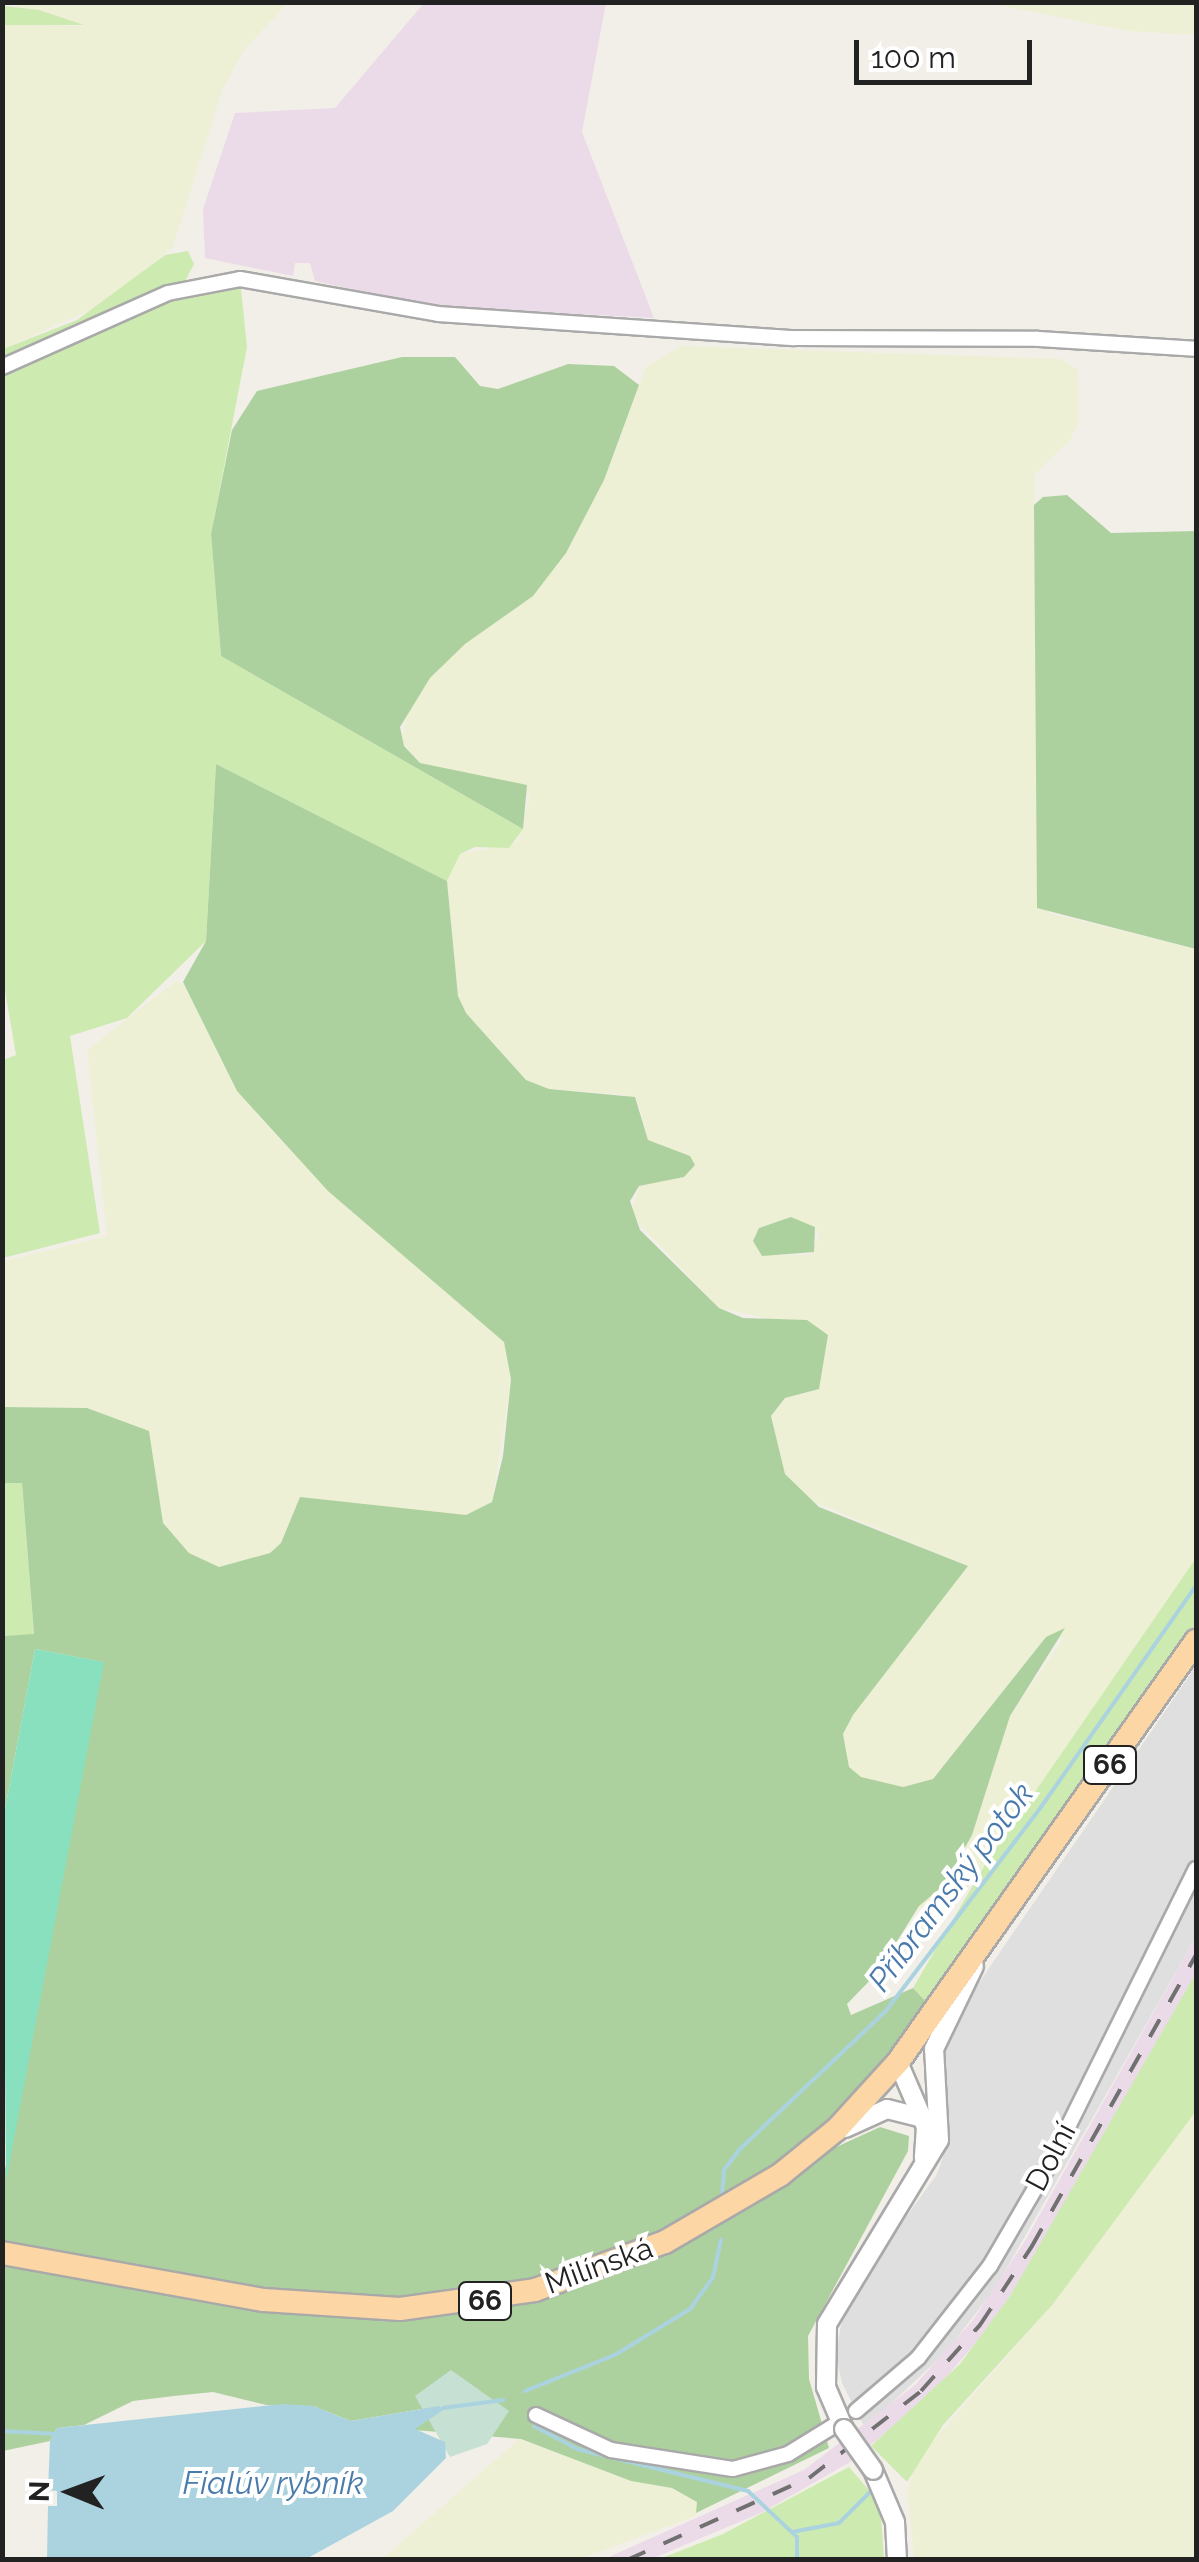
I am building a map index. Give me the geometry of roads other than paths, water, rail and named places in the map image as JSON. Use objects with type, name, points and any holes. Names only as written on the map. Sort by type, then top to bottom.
[{"type":"main road","name":"66","points":[[898,2062],[978,1956],[1196,1640]]},
{"type":"main road","name":"Milínská","points":[[2,2253],[341,2309],[459,2304],[535,2290],[665,2242],[815,2148],[898,2062]]},
{"type":"street","points":[[2,368],[168,294],[240,279],[438,314],[794,338],[1038,340],[1196,349]]},
{"type":"street","name":"Dolní","points":[[856,2411],[918,2358],[990,2266],[1051,2162],[1196,1868]]},
{"type":"street","points":[[897,2560],[896,2522],[873,2470],[842,2426],[824,2373],[827,2324],[938,2140],[934,2049],[978,1956]]},
{"type":"street","points":[[898,2062],[928,2082],[936,2098]]},
{"type":"street","points":[[898,2062],[923,2118],[927,2145],[919,2173]]},
{"type":"street","points":[[815,2148],[875,2111],[923,2118]]},
{"type":"street","points":[[536,2415],[612,2450],[733,2468],[775,2460],[842,2426]]},
{"type":"water","name":"Fialúv rybník","points":[[282,2404],[313,2406],[351,2421],[439,2406],[443,2410],[415,2429],[445,2442],[446,2458],[393,2511],[306,2559],[47,2559],[48,2506],[57,2506],[57,2491],[48,2490],[50,2441],[57,2428]]},
{"type":"waterway","name":"Příbramský potok","points":[[722,2194],[724,2170],[740,2149],[885,2012],[1041,1807],[1196,1586]]},
{"type":"waterway","name":"Příbramský potok","points":[[525,2391],[615,2355],[690,2309],[713,2277],[721,2240]]},
{"type":"waterway","name":"Příbramský potok","points":[[443,2408],[503,2400]]},
{"type":"waterway","points":[[534,2426],[577,2449],[748,2491],[797,2537],[797,2560]]},
{"type":"waterway","name":"Příbramský potok","points":[[2,2431],[56,2434]]},
{"type":"waterway","points":[[792,2532],[839,2523],[872,2490]]},
{"type":"railway","points":[[627,2560],[809,2478],[921,2391],[980,2325],[1032,2246],[1196,1955]]}]
